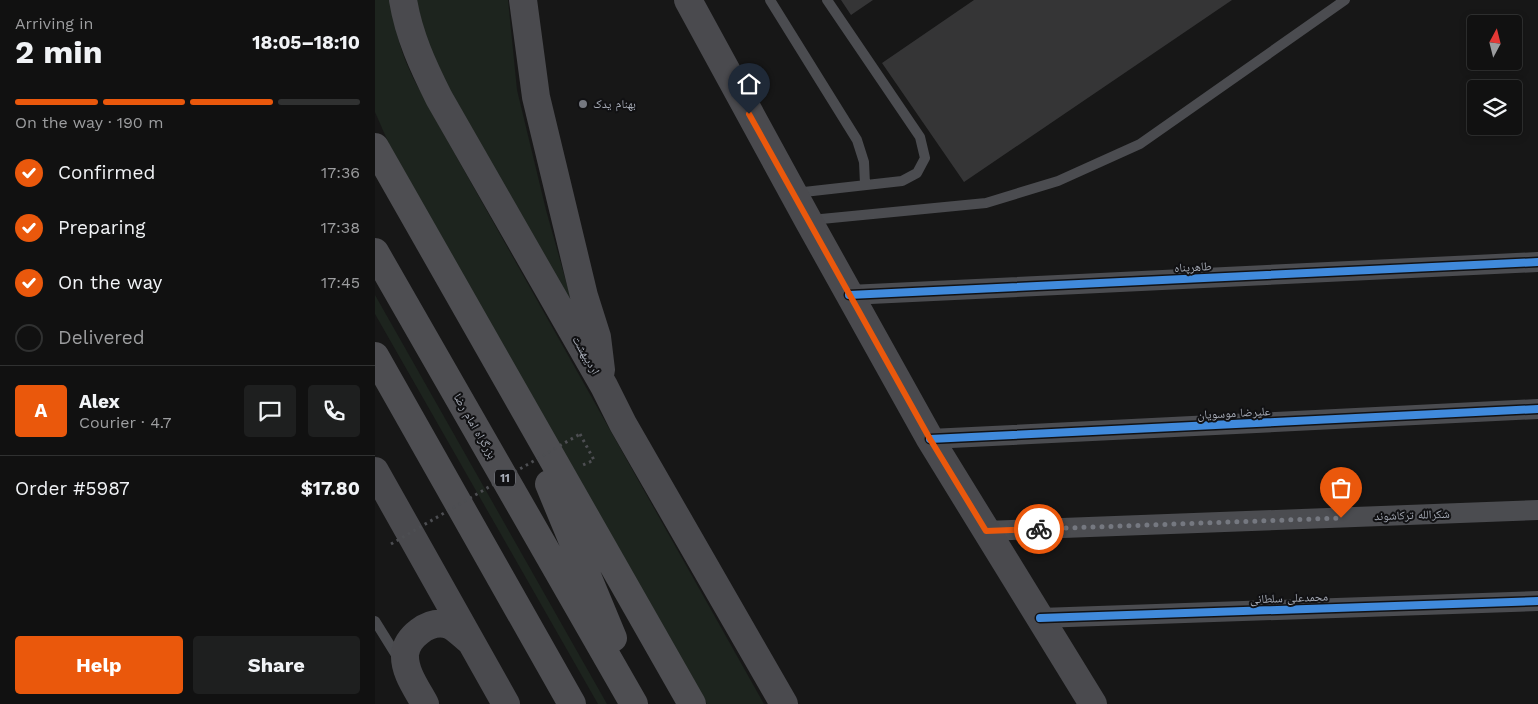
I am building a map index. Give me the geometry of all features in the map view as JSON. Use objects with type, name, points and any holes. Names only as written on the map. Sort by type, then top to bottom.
[{"type":"highway","points":[[375,147],[692,704]]},
{"type":"highway","name":"بزرگراه امام رضا","points":[[375,252],[635,704]]},
{"type":"highway","points":[[375,356],[572,704]]},
{"type":"highway","points":[[505,376],[641,704]]},
{"type":"highway","points":[[375,378],[450,488]]},
{"type":"main road","name":"اردیبهشت","points":[[403,0],[411,36],[439,98],[784,704]]},
{"type":"main road","points":[[523,0],[536,97],[584,296],[597,337],[603,386]]},
{"type":"main road","points":[[677,0],[723,66]]},
{"type":"main road","points":[[688,0],[930,439],[1093,704]]},
{"type":"main road","points":[[375,471],[507,704]]},
{"type":"main road","points":[[425,704],[408,674],[405,654],[409,641],[418,632],[431,624],[446,624],[471,642]]},
{"type":"street","name":"طاهرپناه","points":[[849,295],[1538,262]]},
{"type":"street","name":"علیرضا موسویان","points":[[930,439],[1538,409]]},
{"type":"street","name":"شکرالله ترکاشوند","points":[[986,531],[1538,510]]},
{"type":"street","name":"محمدعلی سلطانی","points":[[1040,618],[1538,602]]},
{"type":"lane","points":[[770,0],[857,140],[864,162],[865,184]]},
{"type":"lane","points":[[794,193],[903,181],[917,172],[925,158],[921,138],[827,0]]},
{"type":"lane","points":[[808,220],[986,203],[1058,181],[1139,144],[1345,0]]},
{"type":"lane","points":[[375,621],[408,674]]},
{"type":"path","points":[[391,544],[579,434],[594,460],[579,467]]},
{"type":"shaded area","points":[[375,0],[391,0],[400,45],[420,91],[764,704],[707,704],[525,387],[389,144],[375,112]]},
{"type":"shaded area","points":[[416,0],[508,0],[517,90],[546,210],[574,310],[438,69],[427,41]]},
{"type":"shaded area","points":[[375,295],[607,704],[598,704],[375,314]]},
{"type":"building","points":[[841,0],[873,0],[851,15]]},
{"type":"building","points":[[974,0],[1232,0],[964,182],[882,63]]},
{"type":"cycle path","points":[[849,295],[1538,262]]},
{"type":"cycle path","points":[[930,439],[1538,409]]},
{"type":"cycle path","points":[[1040,618],[1538,601]]},
{"type":"way so far","points":[[1039,529],[1341,518]]},
{"type":"place","name":"بهنام یدک","points":[[583,104]]},
{"type":"route","points":[[749,114],[930,439],[986,531],[1039,529]]}]
